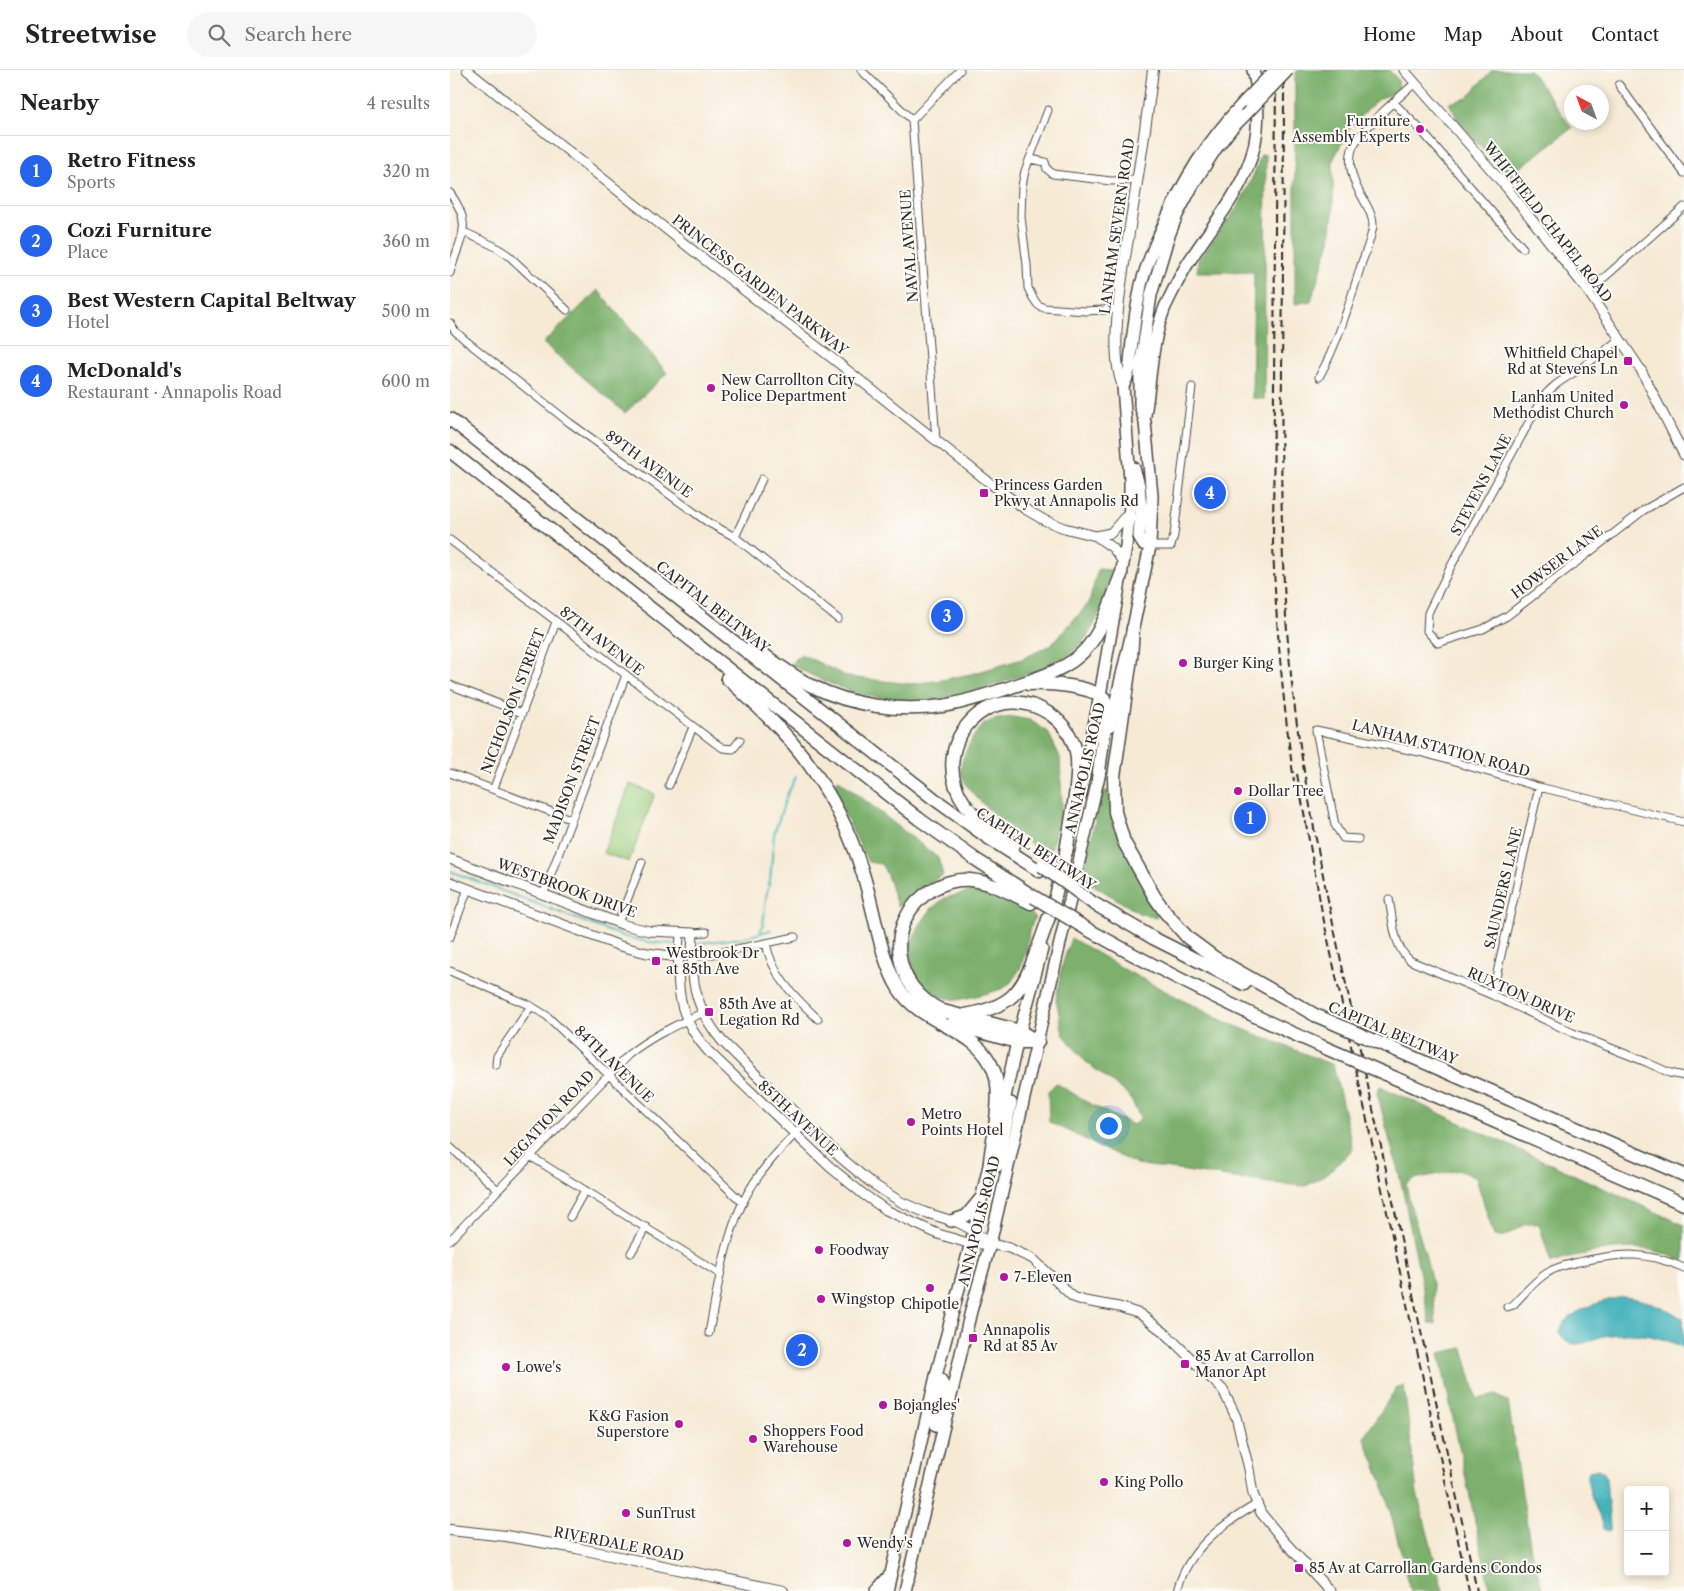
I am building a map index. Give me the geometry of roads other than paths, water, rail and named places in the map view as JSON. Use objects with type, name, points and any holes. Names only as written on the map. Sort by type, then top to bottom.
[{"type":"highway","name":"CAPITAL BELTWAY","points":[[450,419],[933,798],[987,837],[1041,868],[1092,903],[1154,938],[1268,996],[1684,1176]]},
{"type":"highway","points":[[450,451],[919,819],[1033,900],[1201,991],[1321,1046],[1684,1204]]},
{"type":"highway","points":[[651,577],[793,675],[818,688],[851,701],[899,708],[942,706],[964,702],[1018,685],[1066,666],[1086,649],[1101,626],[1122,568]]},
{"type":"highway","points":[[1133,628],[1131,658],[1114,777],[1115,812],[1124,842],[1154,896],[1165,912],[1188,938],[1215,958],[1315,1015]]},
{"type":"highway","points":[[679,631],[782,731],[821,783],[856,852],[892,976],[899,989],[917,1010],[966,1037],[977,1046],[994,1070],[998,1088],[990,1161]]},
{"type":"highway","points":[[1018,685],[1049,684],[1063,686],[1096,693],[1106,703],[1107,710],[1098,779]]},
{"type":"highway","points":[[1041,868],[978,818],[964,803],[957,787],[953,769],[955,745],[969,722],[987,708],[1011,702],[1034,705],[1055,717],[1070,736],[1078,766],[1066,852]]},
{"type":"highway","points":[[1033,900],[986,883],[969,880],[954,881],[939,886],[917,902],[908,914],[901,932],[899,952],[907,981],[923,1000],[934,1007],[1038,1042]]},
{"type":"highway","points":[[962,1016],[990,1010],[1009,999],[1019,990],[1030,969],[1054,903]]},
{"type":"highway","points":[[939,1022],[1019,1036]]},
{"type":"main road","name":"LANHAM SEVERN ROAD","points":[[1123,386],[1118,376],[1118,309],[1153,70]]},
{"type":"main road","points":[[1144,422],[1153,347],[1164,310],[1182,273],[1234,196],[1253,152],[1259,116],[1253,70]]},
{"type":"main road","name":"ANNAPOLIS ROAD","points":[[887,1591],[936,1376],[974,1231],[1012,1063],[1032,992],[1085,773],[1100,696],[1130,511],[1130,480],[1123,386],[1128,377],[1141,285],[1148,263],[1175,199],[1206,147],[1245,101],[1275,70]]},
{"type":"main road","name":"ANNAPOLIS ROAD","points":[[905,1591],[971,1311],[990,1244],[1038,1042],[1150,546],[1152,496],[1144,422],[1140,405],[1141,356],[1151,295],[1160,261],[1177,214],[1194,183],[1231,129],[1288,70]]},
{"type":"main road","points":[[1127,447],[1138,485],[1141,510],[1140,536],[1143,544],[1150,546]]},
{"type":"main road","points":[[990,1244],[982,1229],[1017,1072],[1012,1063]]},
{"type":"main road","points":[[950,1221],[966,1216],[982,1195]]},
{"type":"main road","points":[[929,1488],[928,1466],[943,1394],[943,1385],[936,1376]]},
{"type":"main road","name":"RIVERDALE ROAD","points":[[450,1530],[506,1536],[576,1548],[782,1591]]},
{"type":"main road","points":[[876,1591],[892,1573]]},
{"type":"street","name":"PRINCESS GARDEN PARKWAY","points":[[466,70],[990,483],[1044,520],[1064,528],[1096,536],[1113,548],[1122,568]]},
{"type":"street","points":[[861,70],[912,120],[960,70]]},
{"type":"street","name":"WHITFIELD CHAPEL ROAD","points":[[1404,70],[1507,188],[1588,292],[1641,370],[1684,455]]},
{"type":"street","points":[[1319,377],[1329,360],[1349,304],[1373,226],[1352,173],[1350,165],[1352,149],[1357,140],[1374,122],[1415,83]]},
{"type":"street","points":[[1619,85],[1684,174]]},
{"type":"street","points":[[1394,103],[1420,129],[1523,248]]},
{"type":"street","points":[[1048,110],[1023,178],[1021,217],[1028,288],[1032,298],[1038,305],[1044,308],[1086,311],[1118,309]]},
{"type":"street","name":"NAVAL AVENUE","points":[[912,120],[936,440]]},
{"type":"street","points":[[1030,159],[1045,162],[1047,169],[1053,174],[1111,181],[1138,180]]},
{"type":"street","points":[[450,194],[463,216],[464,232],[450,273]]},
{"type":"street","points":[[1588,292],[1684,207]]},
{"type":"street","points":[[464,232],[508,255],[567,310]]},
{"type":"street","name":"89TH AVENUE","points":[[450,323],[459,335],[570,422],[709,523],[735,537],[838,619]]},
{"type":"street","name":"STEVENS LANE","points":[[1438,643],[1427,631],[1428,613],[1450,568],[1541,400],[1560,380],[1600,355],[1620,339]]},
{"type":"street","points":[[1150,546],[1171,546],[1174,535],[1192,387]]},
{"type":"street","points":[[735,537],[762,478]]},
{"type":"street","name":"HOWSER LANE","points":[[1438,643],[1483,629],[1506,616],[1644,510],[1684,487]]},
{"type":"street","points":[[1096,536],[1111,533],[1130,511]]},
{"type":"street","name":"87TH AVENUE","points":[[450,540],[723,748],[732,750],[740,740]]},
{"type":"street","name":"NICHOLSON STREET","points":[[494,788],[556,622]]},
{"type":"street","name":"MADISON STREET","points":[[542,895],[626,675]]},
{"type":"street","points":[[450,685],[522,713]]},
{"type":"street","points":[[670,785],[693,727]]},
{"type":"street","name":"LANHAM STATION ROAD","points":[[1358,838],[1343,838],[1335,825],[1316,730],[1424,753],[1539,787],[1684,822]]},
{"type":"street","points":[[450,773],[570,818]]},
{"type":"street","name":"SAUNDERS LANE","points":[[1492,995],[1539,787]]},
{"type":"street","name":"WESTBROOK DRIVE","points":[[450,859],[618,923],[649,931],[706,932]]},
{"type":"street","points":[[618,923],[642,862]]},
{"type":"street","points":[[450,882],[620,946],[647,953],[692,957],[795,937]]},
{"type":"street","points":[[450,937],[468,889]]},
{"type":"street","name":"RUXTON DRIVE","points":[[1389,899],[1397,940],[1401,950],[1408,959],[1492,995],[1573,1033],[1646,1062],[1670,1074],[1684,1076]]},
{"type":"street","name":"85TH AVENUE","points":[[680,933],[679,994],[686,1020],[696,1037],[794,1135],[830,1167],[863,1194],[895,1215],[970,1244],[990,1244],[1009,1248],[1033,1259],[1065,1290],[1079,1300],[1119,1307],[1140,1314],[1153,1322],[1184,1350],[1222,1390],[1233,1409],[1249,1469],[1253,1494],[1261,1513],[1274,1530],[1330,1591]]},
{"type":"street","name":"85TH AVENUE","points":[[693,933],[692,957],[696,991],[702,1012],[722,1041],[856,1170],[880,1189],[924,1212],[959,1223],[974,1231],[990,1244]]},
{"type":"street","points":[[766,943],[770,961],[778,976],[791,993],[818,1019]]},
{"type":"street","name":"84TH AVENUE","points":[[450,971],[531,1006],[547,1016],[743,1203]]},
{"type":"street","points":[[496,1065],[496,1056],[531,1006]]},
{"type":"street","name":"LEGATION ROAD","points":[[450,1240],[628,1055],[645,1042],[702,1012]]},
{"type":"street","points":[[708,1333],[720,1274],[743,1203],[767,1164],[806,1123]]},
{"type":"street","points":[[450,1147],[498,1190]]},
{"type":"street","points":[[530,1156],[720,1274]]},
{"type":"street","points":[[570,1217],[585,1190]]},
{"type":"street","points":[[897,1199],[924,1219],[923,1227]]},
{"type":"street","points":[[630,1253],[646,1227]]},
{"type":"street","points":[[1507,1307],[1513,1305],[1547,1273],[1571,1264],[1624,1254],[1657,1258],[1684,1268]]},
{"type":"street","points":[[1177,1591],[1190,1560],[1202,1545],[1228,1522],[1257,1504]]},
{"type":"water","points":[[1624,1297],[1655,1304],[1683,1319],[1684,1348],[1655,1337],[1635,1334],[1604,1336],[1574,1344],[1563,1338],[1559,1332],[1563,1324],[1587,1307]]},
{"type":"water","points":[[1598,1469],[1604,1472],[1606,1478],[1610,1526],[1608,1531],[1603,1529],[1588,1484],[1589,1471]]},
{"type":"waterway","points":[[760,933],[770,881],[774,834],[787,795],[796,777]]},
{"type":"waterway","points":[[450,871],[622,936],[648,942],[674,944]]},
{"type":"waterway","points":[[700,943],[742,938],[771,930]]},
{"type":"railway","points":[[1276,70],[1273,546],[1280,664],[1294,781]]},
{"type":"railway","points":[[1284,70],[1282,506],[1285,608],[1295,709],[1311,810],[1330,910],[1477,1591]]},
{"type":"railway","points":[[1297,774],[1322,912],[1469,1591]]},
{"type":"place","name":"Furniture Assembly Experts","points":[[1420,129]]},
{"type":"place","name":"Whitfield Chapel Rd at Stevens Ln","points":[[1628,361]]},
{"type":"place","name":"New Carrollton City Police Department","points":[[711,388]]},
{"type":"place","name":"Lanham United Methodist Church","points":[[1624,405]]},
{"type":"place","name":"Princess Garden Pkwy at Annapolis Rd","points":[[984,493]]},
{"type":"place","name":"McDonald's","points":[[1210,493]]},
{"type":"place","name":"Best Western Capital Beltway","points":[[947,616]]},
{"type":"place","name":"Burger King","points":[[1183,663]]},
{"type":"place","name":"Dollar Tree","points":[[1238,791]]},
{"type":"place","name":"Retro Fitness","points":[[1250,818]]},
{"type":"place","name":"Westbrook Dr at 85th Ave","points":[[656,961]]},
{"type":"place","name":"85th Ave at Legation Rd","points":[[709,1012]]},
{"type":"place","name":"Metro Points Hotel","points":[[911,1122]]},
{"type":"place","name":"Foodway","points":[[819,1250]]},
{"type":"place","name":"7-Eleven","points":[[1004,1277]]},
{"type":"place","name":"Chipotle","points":[[930,1288]]},
{"type":"place","name":"Wingstop","points":[[821,1299]]},
{"type":"place","name":"Annapolis Rd at 85 Av","points":[[973,1338]]},
{"type":"place","name":"Cozi Furniture","points":[[802,1350]]},
{"type":"place","name":"85 Av at Carrollon Manor Apt","points":[[1185,1364]]},
{"type":"place","name":"Lowe's","points":[[506,1367]]},
{"type":"place","name":"Bojangles'","points":[[883,1405]]},
{"type":"place","name":"K&G Fasion Superstore","points":[[679,1424]]},
{"type":"place","name":"Shoppers Food Warehouse","points":[[753,1439]]},
{"type":"place","name":"King Pollo","points":[[1104,1482]]},
{"type":"place","name":"SunTrust","points":[[626,1513]]},
{"type":"place","name":"Wendy's","points":[[847,1543]]},
{"type":"place","name":"85 Av at Carrollan Gardens Condos","points":[[1299,1568]]}]
